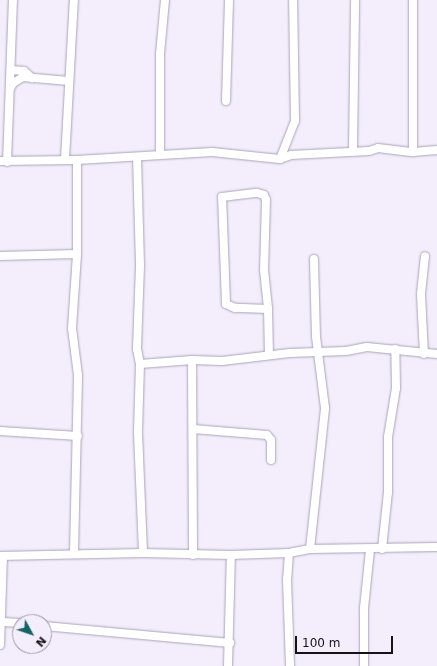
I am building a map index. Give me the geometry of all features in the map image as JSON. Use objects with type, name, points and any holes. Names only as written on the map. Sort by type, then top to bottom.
[{"type":"street","points":[[13,0],[10,89],[4,162],[65,159],[77,160],[212,152],[280,159],[291,155],[378,148],[413,152],[437,150]]},
{"type":"street","points":[[65,159],[74,0]]},
{"type":"street","points":[[160,154],[160,54],[165,0]]},
{"type":"street","points":[[226,101],[228,0]]},
{"type":"street","points":[[280,159],[295,121],[293,0]]},
{"type":"street","points":[[353,150],[355,0]]},
{"type":"street","points":[[413,0],[413,152]]},
{"type":"street","points":[[11,70],[24,71],[33,78]]},
{"type":"street","points":[[10,89],[20,78],[69,81]]},
{"type":"street","points":[[137,157],[140,266],[137,349],[140,364],[138,433],[143,553]]},
{"type":"street","points":[[74,553],[78,436],[78,375],[72,328],[76,254],[77,160]]},
{"type":"street","points":[[268,309],[235,308],[226,304],[222,197],[257,193],[264,195],[266,200],[264,255],[268,309],[269,355]]},
{"type":"street","points":[[0,256],[76,254]]},
{"type":"street","points":[[424,354],[421,294],[426,256]]},
{"type":"street","points":[[310,549],[325,408],[318,352],[314,259]]},
{"type":"street","points":[[140,364],[192,360],[222,361],[269,355],[346,352],[367,347],[395,349],[424,354],[437,354]]},
{"type":"street","points":[[382,549],[388,492],[388,437],[396,388],[395,349]]},
{"type":"street","points":[[192,360],[193,555]]},
{"type":"street","points":[[193,428],[267,435],[271,440],[271,460]]},
{"type":"street","points":[[0,431],[78,436]]},
{"type":"street","points":[[0,646],[3,622],[2,556],[74,553],[231,555],[289,553],[310,549],[370,550],[437,547]]},
{"type":"street","points":[[364,666],[364,608],[370,550]]},
{"type":"street","points":[[289,553],[287,579],[290,666]]},
{"type":"street","points":[[228,666],[230,643],[231,555]]},
{"type":"street","points":[[3,622],[12,623]]},
{"type":"street","points":[[52,627],[230,643]]}]
